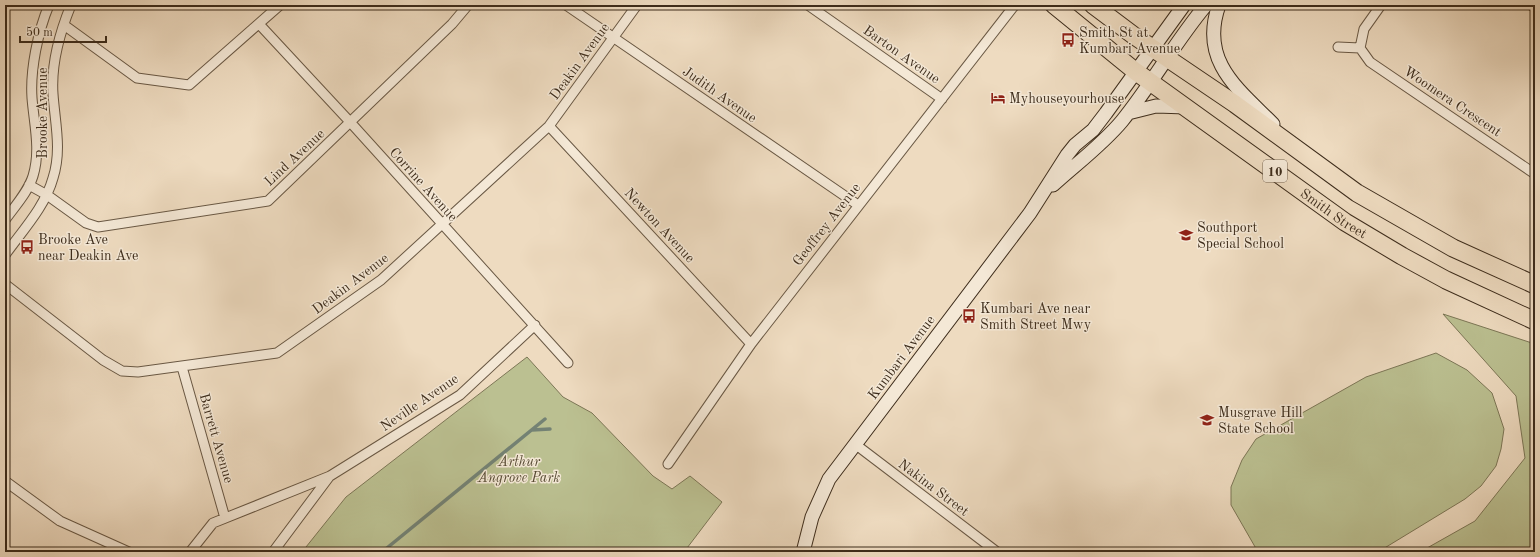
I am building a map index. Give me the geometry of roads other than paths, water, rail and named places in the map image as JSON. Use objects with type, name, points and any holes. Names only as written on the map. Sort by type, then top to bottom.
[{"type":"highway","name":"Smith Street","points":[[1054,5],[1135,71],[1188,107],[1315,201],[1375,240],[1446,280],[1535,321]]},
{"type":"highway","name":"10","points":[[1093,5],[1152,48],[1235,104],[1308,159],[1357,193],[1424,233],[1479,261],[1535,285]]},
{"type":"main road","name":"Kumbari Avenue","points":[[803,552],[812,517],[830,479],[1045,191],[1067,154],[1093,130],[1184,5]]},
{"type":"main road","name":"Kumbari Avenue","points":[[1045,191],[1108,136],[1128,113],[1166,57],[1206,5]]},
{"type":"main road","points":[[1219,5],[1214,18],[1213,37],[1216,55],[1223,71],[1238,89],[1308,159]]},
{"type":"main road","points":[[1128,113],[1156,106],[1188,107]]},
{"type":"street","name":"Brooke Avenue","points":[[5,220],[29,185],[35,170],[37,149],[32,97],[32,78],[43,22],[49,5]]},
{"type":"street","name":"Brooke Avenue","points":[[5,255],[47,195],[54,178],[58,155],[53,77],[64,25],[71,5]]},
{"type":"street","points":[[64,25],[137,78],[189,85],[280,5]]},
{"type":"street","name":"Lind Avenue","points":[[29,185],[47,195],[86,223],[98,227],[268,201],[351,123],[452,24],[468,5]]},
{"type":"street","name":"Judith Avenue","points":[[566,5],[858,205]]},
{"type":"street","name":"Deakin Avenue","points":[[5,284],[103,360],[122,371],[134,372],[182,367],[277,353],[382,280],[549,126],[637,5]]},
{"type":"street","name":"Barton Avenue","points":[[808,5],[942,99]]},
{"type":"street","points":[[1338,48],[1360,48],[1364,29],[1381,5]]},
{"type":"street","points":[[1531,5],[1535,8]]},
{"type":"street","name":"Geoffrey Avenue","points":[[668,464],[751,344],[1014,6]]},
{"type":"street","name":"Corrine Avenue","points":[[259,24],[351,123],[442,226],[535,325],[568,363]]},
{"type":"street","name":"Woomera Crescent","points":[[1360,48],[1370,62],[1535,174]]},
{"type":"street","name":"Newton Avenue","points":[[549,126],[751,344]]},
{"type":"street","name":"Neville Avenue","points":[[190,552],[213,523],[330,476],[460,395],[535,325]]},
{"type":"street","name":"Barrett Avenue","points":[[182,367],[225,518]]},
{"type":"street","name":"Nakina Street","points":[[855,444],[997,552]]},
{"type":"street","name":"Neville Avenue","points":[[273,552],[330,476]]},
{"type":"street","points":[[5,481],[60,521],[129,552]]},
{"type":"waterway","points":[[382,552],[545,419]]},
{"type":"waterway","points":[[532,430],[550,429]]},
{"type":"place","name":"Smith St at Kumbari Avenue","points":[[1068,40]]},
{"type":"place","name":"Myhouseyourhouse","points":[[998,98]]},
{"type":"place","name":"Southport Special School","points":[[1186,235]]},
{"type":"place","name":"Brooke Ave near Deakin Ave","points":[[27,247]]},
{"type":"place","name":"Kumbari Ave near Smith Street Mwy","points":[[969,316]]},
{"type":"place","name":"Musgrave Hill State School","points":[[1207,420]]},
{"type":"park label","name":"Arthur Angrove Park","points":[[519,470]]}]
